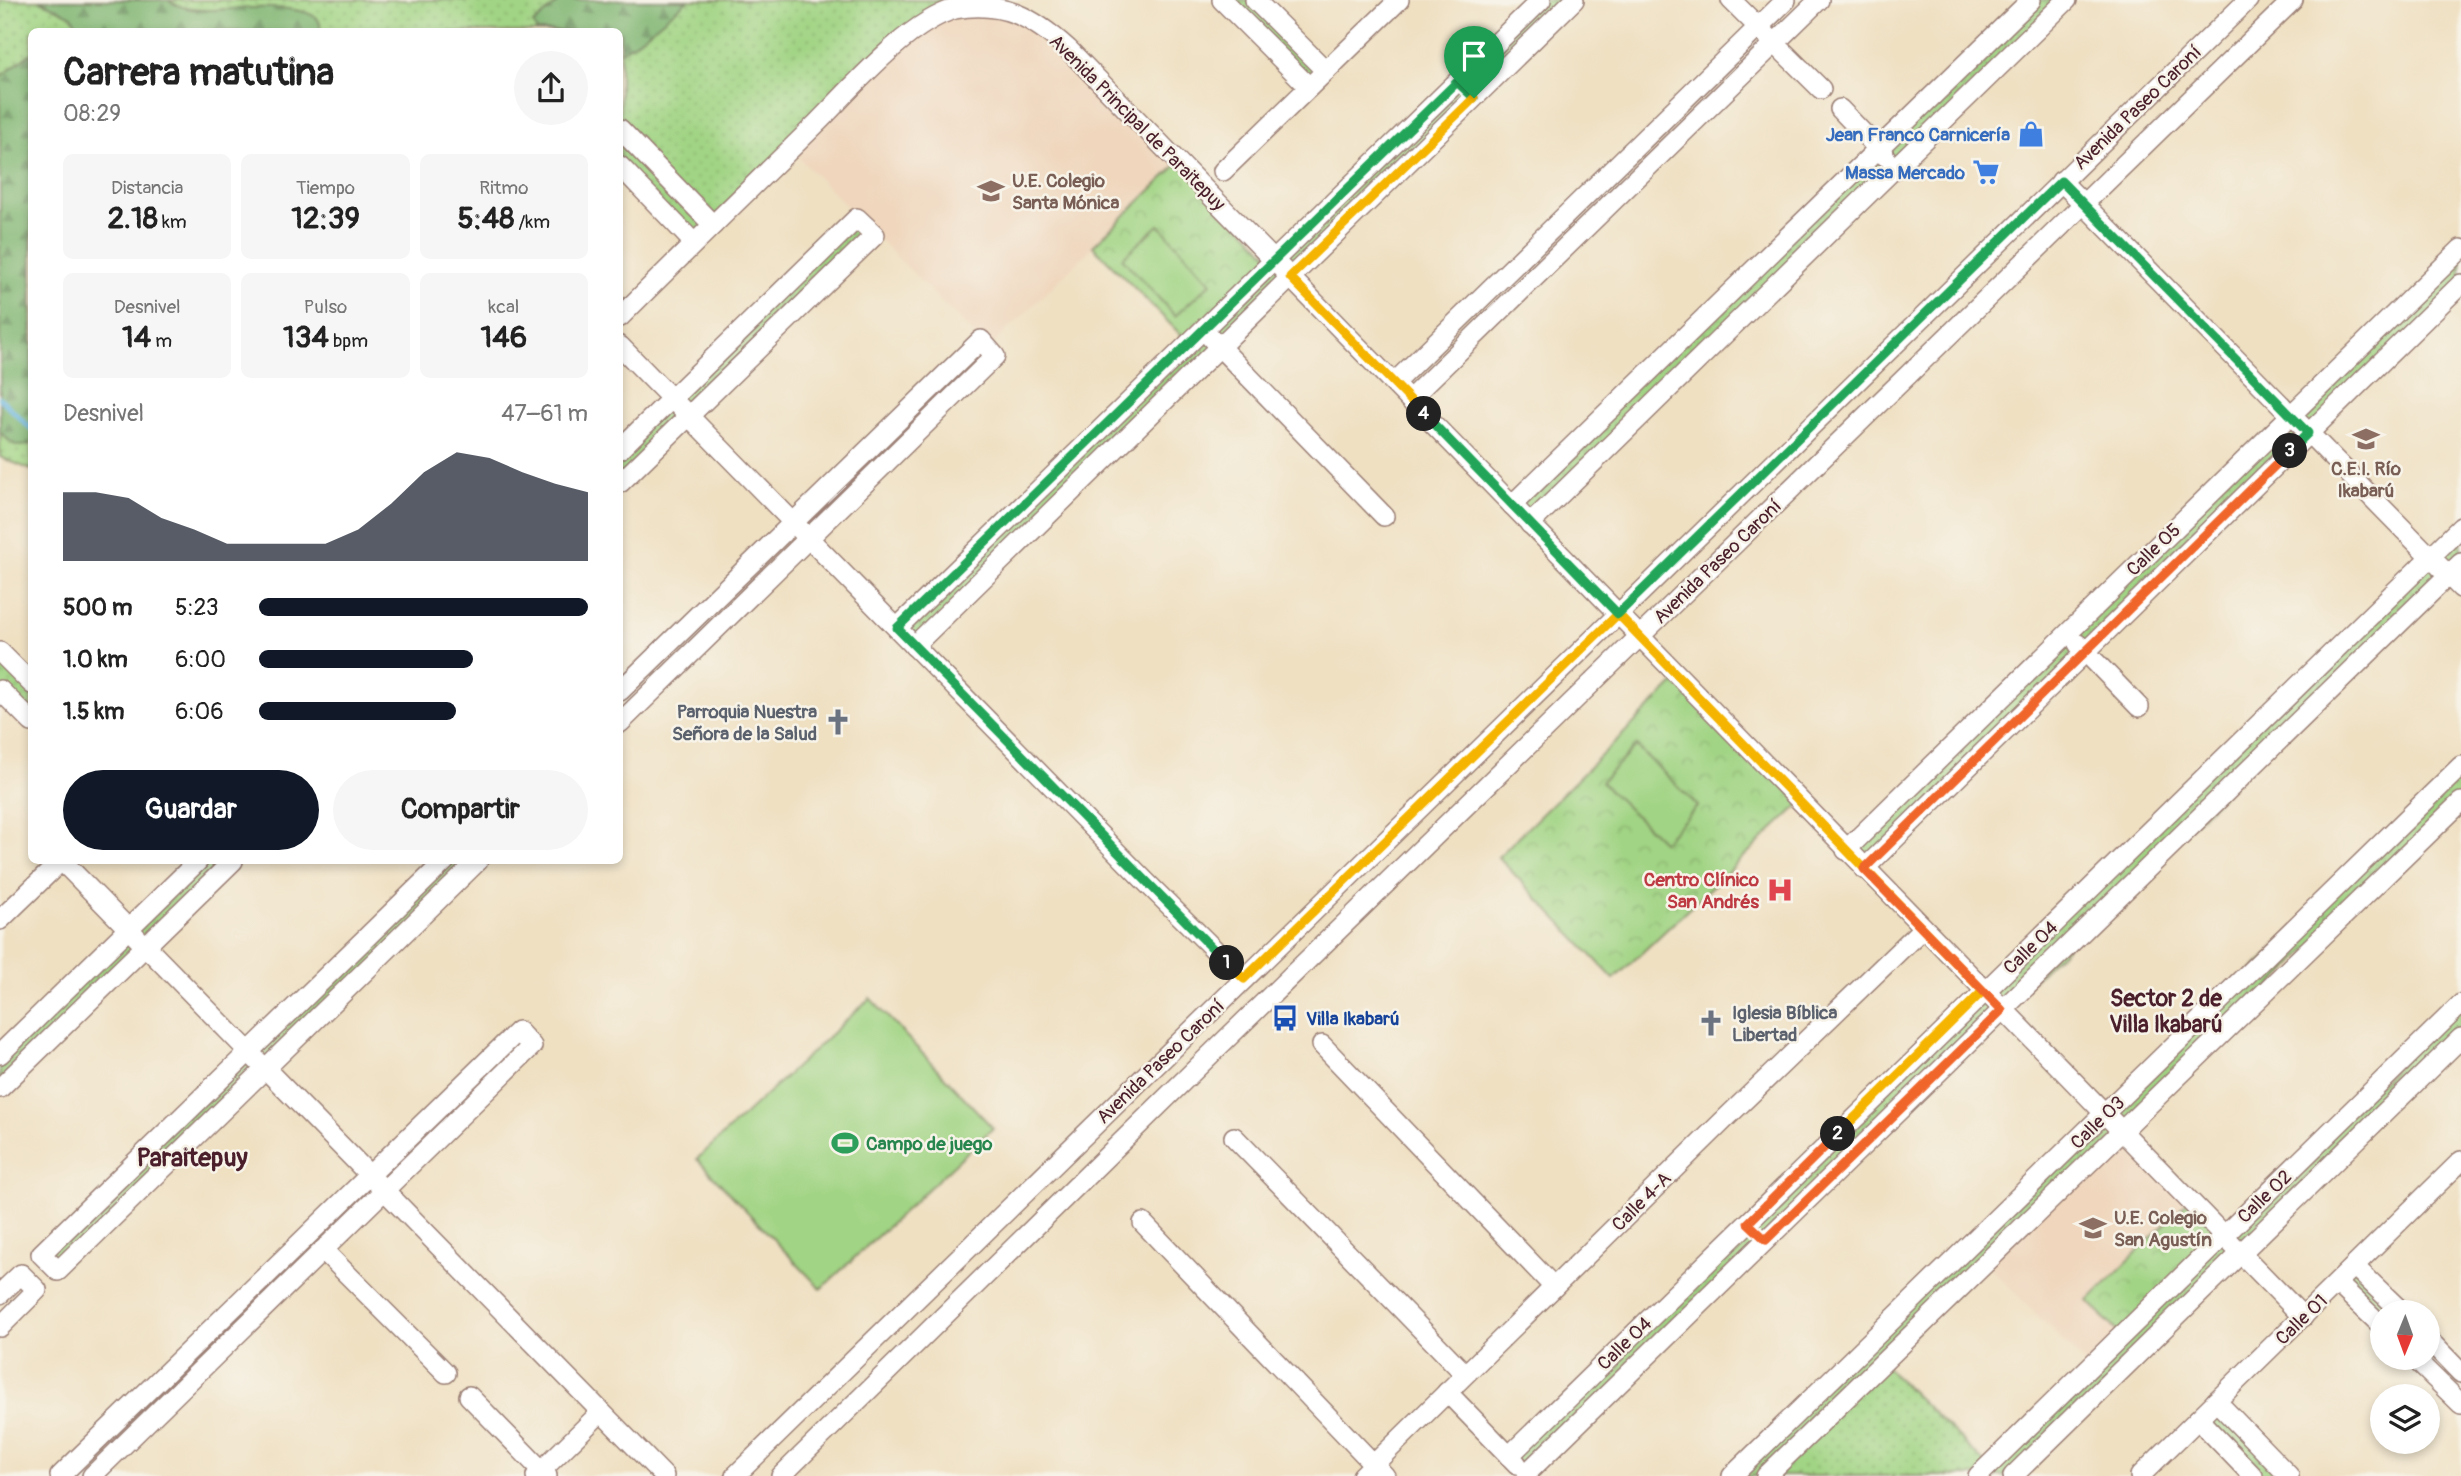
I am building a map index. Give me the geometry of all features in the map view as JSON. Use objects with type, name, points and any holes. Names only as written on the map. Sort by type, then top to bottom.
[{"type":"street","points":[[1222,0],[1309,87]]},
{"type":"street","points":[[1255,0],[1325,71]]},
{"type":"street","points":[[1223,171],[1399,0]]},
{"type":"street","points":[[897,628],[1541,0]]},
{"type":"street","points":[[914,646],[1574,0]]},
{"type":"street","points":[[1731,0],[1821,89]]},
{"type":"street","points":[[1394,383],[1786,0]]},
{"type":"street","points":[[1410,399],[1819,0]]},
{"type":"street","points":[[1512,505],[2031,0]]},
{"type":"street","points":[[1531,524],[2067,0]]},
{"type":"street","name":"Avenida Paseo Caroní","points":[[735,1476],[2248,0]]},
{"type":"street","name":"Avenida Paseo Caroní","points":[[781,1476],[2293,0]]},
{"type":"street","name":"Avenida Principal de Paraitepuy","points":[[623,314],[911,32],[939,14],[972,5],[1018,11],[1048,31],[1274,260],[1922,929],[2303,1317]]},
{"type":"street","points":[[1457,82],[1474,98]]},
{"type":"street","points":[[1840,109],[1896,167]]},
{"type":"street","points":[[623,132],[713,225]]},
{"type":"street","points":[[623,169],[694,243]]},
{"type":"street","points":[[2061,181],[2430,557],[2457,575]]},
{"type":"street","points":[[1569,212],[1586,228]]},
{"type":"street","points":[[623,446],[857,218],[875,235],[623,481]]},
{"type":"street","name":"Calle 05","points":[[1846,850],[2461,249]]},
{"type":"street","name":"Calle 05","points":[[1864,869],[2461,284]]},
{"type":"street","points":[[1203,330],[1384,516]]},
{"type":"street","points":[[1691,331],[1710,349]]},
{"type":"street","points":[[623,688],[981,340],[995,356],[623,720]]},
{"type":"street","points":[[623,349],[1244,979]]},
{"type":"street","points":[[1083,447],[1100,463]]},
{"type":"street","name":"Calle 04","points":[[1509,1456],[2461,527]]},
{"type":"street","name":"Calle 04","points":[[1528,1475],[2349,672],[2457,575]]},
{"type":"street","points":[[2068,633],[2139,707]]},
{"type":"street","points":[[0,652],[28,680]]},
{"type":"street","points":[[2331,653],[2349,672]]},
{"type":"street","points":[[0,690],[28,718]]},
{"type":"street","name":"Calle 03","points":[[1732,1476],[2461,766]]},
{"type":"street","points":[[2207,774],[2226,792]]},
{"type":"street","name":"Calle 03","points":[[1766,1476],[2461,802]]},
{"type":"street","points":[[0,920],[58,864]]},
{"type":"street","points":[[64,864],[664,1476]]},
{"type":"street","points":[[0,1054],[195,864]]},
{"type":"street","points":[[0,1088],[230,864]]},
{"type":"street","points":[[442,864],[41,1254],[58,1270],[475,864]]},
{"type":"street","points":[[2328,897],[2346,914]]},
{"type":"street","name":"Calle 4-A","points":[[1374,1472],[1465,1374],[1922,929]]},
{"type":"street","name":"Calle 02","points":[[1988,1473],[2223,1236],[2457,1018]]},
{"type":"street","points":[[60,1476],[80,1456],[518,1031],[532,1046],[96,1475],[80,1456]]},
{"type":"street","name":"Calle 02","points":[[2013,1476],[2461,1038]]},
{"type":"street","points":[[1322,1045],[1554,1287]]},
{"type":"street","points":[[1234,1137],[1465,1374]]},
{"type":"street","name":"Calle 01","points":[[2140,1476],[2461,1161]]},
{"type":"street","points":[[2296,1166],[2313,1182]]},
{"type":"street","points":[[1143,1223],[1374,1472]]},
{"type":"street","points":[[1748,1223],[1766,1240]]},
{"type":"street","points":[[323,1250],[446,1373]]},
{"type":"street","points":[[2354,1266],[2389,1300]]},
{"type":"street","points":[[0,1294],[21,1274],[37,1290],[0,1327]]},
{"type":"street","points":[[2337,1283],[2370,1315]]},
{"type":"street","points":[[1865,1346],[1883,1363]]},
{"type":"street","points":[[2440,1351],[2461,1373]]},
{"type":"street","points":[[2426,1370],[2461,1404]]},
{"type":"street","points":[[1447,1392],[1528,1475]]},
{"type":"street","points":[[469,1396],[542,1474],[601,1412]]},
{"type":"street","points":[[2217,1401],[2289,1476]]},
{"type":"street","points":[[2198,1419],[2253,1476]]},
{"type":"shaded area","name":"U.E. Colegio Santa Mónica","points":[[1018,11],[1179,163],[988,349],[790,149],[925,22]]},
{"type":"shaded area","name":"U.E. Colegio San Agustín","points":[[2122,1133],[2188,1201],[2088,1301],[2121,1336],[2089,1368],[1987,1264]]},
{"type":"green space","points":[[0,0],[983,0],[939,14],[694,243],[623,169],[623,28],[28,28],[28,469],[0,457]]},
{"type":"green space","points":[[39,0],[168,0],[184,8],[196,9],[281,8],[312,15],[319,22],[319,28],[78,28],[72,16]]},
{"type":"green space","points":[[561,0],[688,0],[623,50],[623,28],[535,28],[533,24]]},
{"type":"green space","points":[[1222,0],[1255,0],[1326,71],[1309,87]]},
{"type":"green space","points":[[1541,0],[1574,0],[914,646],[897,628]]},
{"type":"green space","points":[[2031,0],[2067,0],[1531,524],[1512,505]]},
{"type":"green space","points":[[28,55],[28,445],[22,446],[11,442],[0,432],[0,77]]},
{"type":"green space","points":[[1179,163],[1274,260],[1189,343],[1093,246]]},
{"type":"green space","points":[[857,218],[875,235],[623,480],[623,446]]},
{"type":"green space","points":[[1159,225],[1211,283],[1175,316],[1122,258]]},
{"type":"green space","points":[[2461,249],[2461,284],[1864,869],[1846,850]]},
{"type":"green space","points":[[2461,527],[2461,563],[1527,1473],[1509,1456]]},
{"type":"green space","points":[[0,652],[28,681],[28,719],[0,690]]},
{"type":"green space","points":[[1680,678],[1801,803],[1614,979],[1498,857]]},
{"type":"green space","points":[[1636,746],[1698,806],[1663,842],[1601,782]]},
{"type":"green space","points":[[2461,767],[2461,801],[1883,1364],[1988,1466],[2461,1004],[2461,1037],[2013,1476],[1732,1476]]},
{"type":"green space","points":[[195,864],[230,864],[0,1088],[0,1054]]},
{"type":"green space","points":[[442,864],[475,864],[58,1271],[41,1254]]},
{"type":"green space","name":"Campo de juego","points":[[870,998],[993,1128],[821,1289],[697,1159]]},
{"type":"green space","points":[[2188,1201],[2223,1236],[2121,1336],[2088,1301]]},
{"type":"green space","points":[[2356,1266],[2389,1300],[2370,1300],[2370,1304],[2338,1283]]},
{"type":"green space","points":[[2217,1401],[2289,1476],[2254,1476],[2199,1419]]},
{"type":"waterway","points":[[0,398],[28,426]]},
{"type":"place","name":"Jean Franco Carnicería","points":[[2031,134]]},
{"type":"place","name":"Massa Mercado","points":[[1986,172]]},
{"type":"place","name":"U.E. Colegio Santa Mónica","points":[[991,191]]},
{"type":"place","name":"C.E.I. Río Ikabarú","points":[[2366,439]]},
{"type":"place","name":"Parroquia Nuestra Señora de la Salud","points":[[838,722]]},
{"type":"place","name":"Centro Clínico San Andrés","points":[[1780,890]]},
{"type":"place","name":"Villa Ikabarú","points":[[1285,1018]]},
{"type":"place","name":"Iglesia Bíblica Libertad","points":[[1711,1023]]},
{"type":"place","name":"Campo de juego","points":[[845,1143]]},
{"type":"place","name":"U.E. Colegio San Agustín","points":[[2093,1228]]},
{"type":"district","name":"Sector 2 de Villa Ikabarú","points":[[2166,1011]]},
{"type":"district","name":"Paraitepuy","points":[[192,1157]]},
{"type":"route","points":[[1474,98],[1290,277],[1618,614],[2061,181],[2308,433],[1864,869],[2002,1010],[1766,1240],[1748,1223],[1983,991],[1864,869],[1789,792],[1618,614],[1244,979],[897,628],[1457,82],[1474,98]]}]
